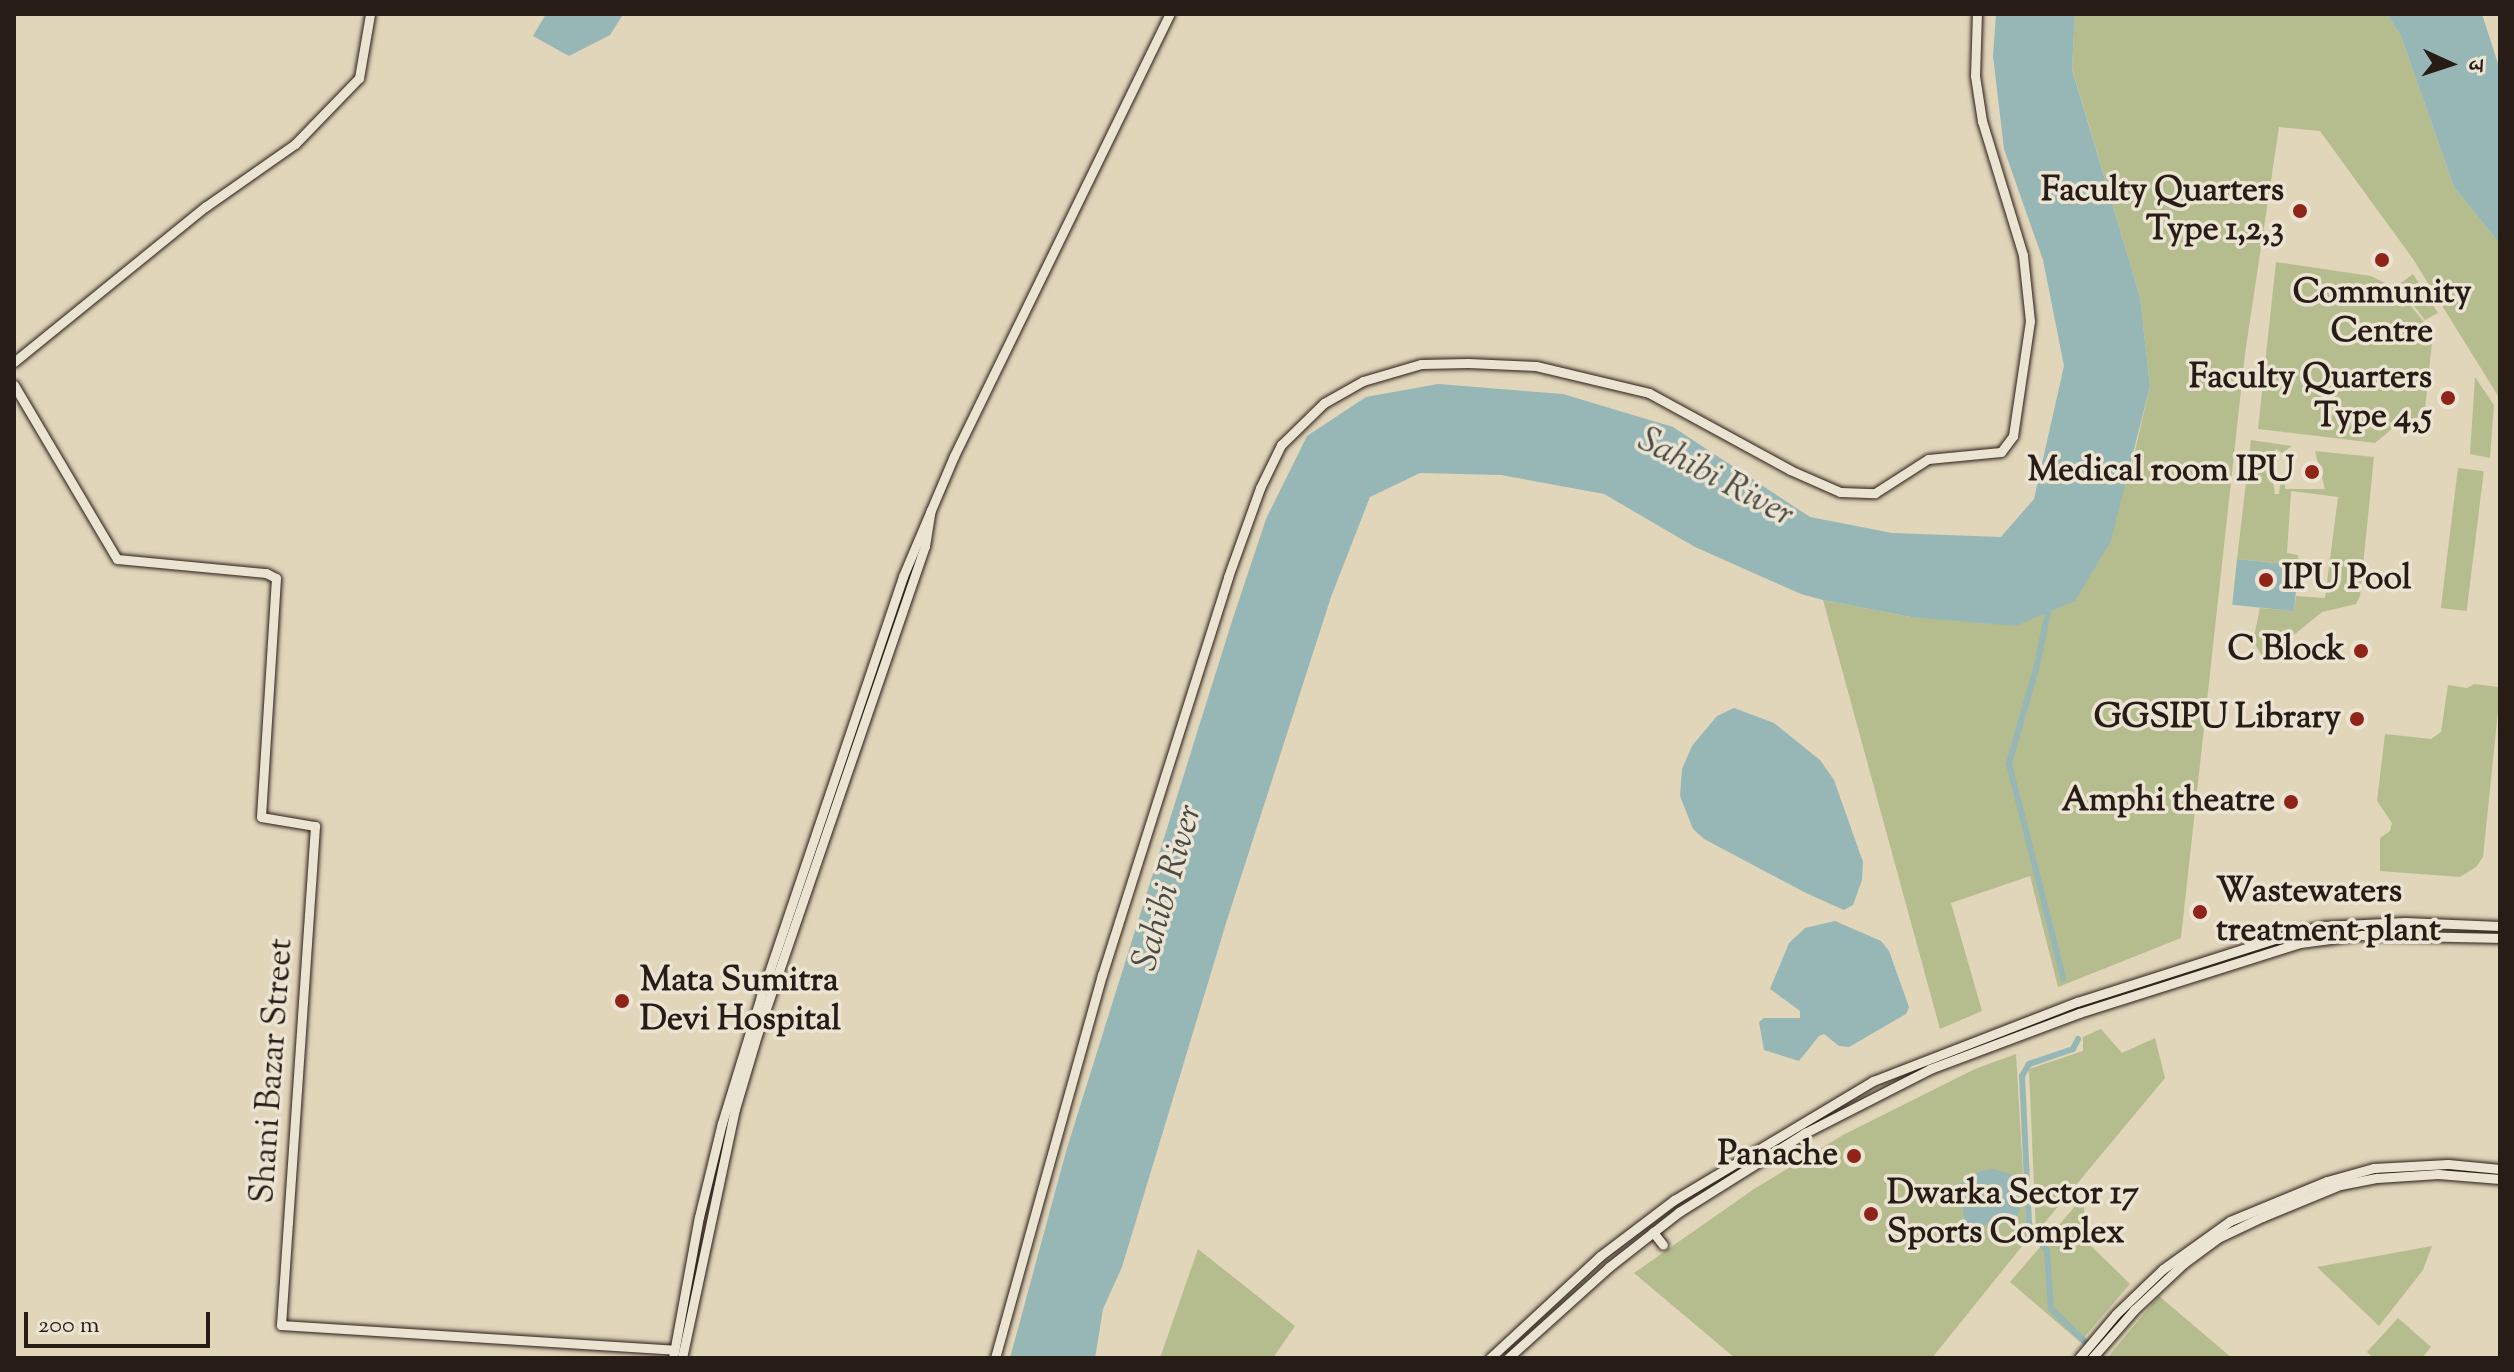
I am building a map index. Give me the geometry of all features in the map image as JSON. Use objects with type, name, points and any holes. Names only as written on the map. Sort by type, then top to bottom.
[{"type":"street","points":[[14,362],[205,207],[295,144],[359,78],[370,14]]},
{"type":"street","points":[[673,1354],[699,1217],[761,996],[903,576],[966,431],[1170,14]]},
{"type":"street","points":[[995,1358],[1102,975],[1228,577],[1264,478],[1281,445],[1324,403],[1363,381],[1412,366],[1468,363],[1536,366],[1649,393],[1790,470],[1840,492],[1875,493],[1928,459],[2001,452],[2013,436],[2030,321],[2023,255],[1982,121],[1975,76],[1977,14]]},
{"type":"street","name":"Shani Bazar Street","points":[[14,385],[117,559],[275,576],[261,817],[312,823],[315,826],[281,1325],[673,1354]]},
{"type":"street","points":[[682,1358],[735,1109],[758,1032],[925,546],[931,510]]},
{"type":"street","points":[[1490,1358],[1600,1256],[1674,1200],[1873,1081],[2077,1002],[2300,931],[2324,926],[2405,922],[2500,926]]},
{"type":"street","points":[[1508,1358],[1653,1232],[1739,1173],[1875,1094],[1930,1069],[2079,1013],[2300,943],[2362,935],[2500,938]]},
{"type":"street","points":[[2087,1356],[2163,1269],[2230,1221],[2271,1203],[2374,1168],[2448,1164],[2500,1169]]},
{"type":"street","points":[[2100,1341],[2184,1263],[2218,1238],[2298,1202],[2340,1185],[2404,1175],[2500,1179]]},
{"type":"street","points":[[1653,1232],[1663,1245]]},
{"type":"green space","points":[[2075,14],[2387,14],[2401,36],[2454,187],[2500,244],[2500,399],[2413,259],[2320,131],[2279,127],[2245,354],[2181,938],[2058,987],[2030,876],[1951,903],[1982,1011],[1940,1029],[1823,600],[1911,617],[2131,468],[2150,386],[2140,297],[2072,68]]},
{"type":"green space","points":[[2276,262],[2371,276],[2397,289],[2433,333],[2424,419],[2405,418],[2375,443],[2258,429]]},
{"type":"green space","points":[[2413,274],[2438,313],[2425,320],[2398,285]]},
{"type":"green space","points":[[2475,377],[2494,405],[2490,458],[2470,454]]},
{"type":"green space","points":[[2251,440],[2292,446],[2282,453],[2276,449],[2270,463],[2275,494],[2279,494],[2281,475],[2285,474],[2285,489],[2325,489],[2315,451],[2374,457],[2360,596],[2356,604],[2322,612],[2264,659],[2253,641],[2260,608],[2294,611],[2296,596],[2325,598],[2338,497],[2291,491],[2287,553],[2298,555],[2299,565],[2237,559]]},
{"type":"green space","points":[[2458,468],[2484,471],[2467,611],[2441,608]]},
{"type":"green space","points":[[2474,684],[2498,687],[2500,692],[2483,857],[2476,867],[2460,877],[2380,871],[2380,838],[2390,831],[2392,823],[2377,801],[2385,734],[2431,739],[2441,732],[2448,685],[2467,688]]},
{"type":"green space","points":[[2101,1029],[2122,1053],[2155,1038],[2165,1078],[2036,1233],[2029,1069],[2083,1051],[2083,1037]]},
{"type":"green space","name":"Dwarka Sector 17 Sports Complex","points":[[2016,1054],[2027,1240],[1932,1358],[1735,1358],[1634,1273],[1754,1189],[1843,1135],[1975,1069]]},
{"type":"green space","points":[[2083,1197],[2087,1242],[2130,1284],[2080,1342],[2010,1282]]},
{"type":"green space","points":[[2432,1246],[2423,1270],[2379,1326],[2317,1267]]},
{"type":"green space","points":[[1198,1249],[1295,1326],[1273,1358],[1160,1358]]},
{"type":"green space","points":[[2159,1296],[2232,1358],[2107,1358]]},
{"type":"green space","points":[[2398,1318],[2431,1347],[2422,1358],[2373,1358],[2367,1352]]},
{"type":"water","points":[[546,14],[622,16],[610,35],[569,56],[533,36]]},
{"type":"water","name":"Sahibi River","points":[[1996,14],[2075,14],[2072,69],[2140,297],[2150,386],[2111,541],[2075,601],[2016,626],[1911,617],[1823,600],[1801,594],[1695,547],[1604,494],[1501,475],[1420,473],[1370,497],[1331,597],[1227,920],[1122,1267],[1103,1309],[1095,1358],[1010,1358],[1067,1148],[1232,621],[1266,519],[1307,436],[1366,397],[1438,384],[1563,394],[1673,427],[1810,517],[1892,533],[2001,537],[2034,499],[2064,366],[2043,260],[2004,149],[1993,56]]},
{"type":"water","points":[[2387,14],[2482,14],[2500,70],[2500,244],[2454,187],[2401,36]]},
{"type":"water","name":"IPU Pool","points":[[2237,559],[2299,565],[2294,611],[2232,605]]},
{"type":"water","points":[[1734,708],[1774,723],[1820,760],[1834,780],[1863,862],[1862,880],[1853,905],[1844,910],[1806,893],[1704,839],[1693,829],[1680,796],[1682,769],[1692,746],[1717,716]]},
{"type":"water","points":[[1835,921],[1881,941],[1889,951],[1909,1007],[1906,1014],[1849,1047],[1839,1046],[1824,1034],[1819,1036],[1799,1061],[1764,1050],[1759,1022],[1764,1018],[1800,1018],[1800,1011],[1770,989],[1789,943],[1805,928]]},
{"type":"water","points":[[1993,1169],[2016,1176],[2020,1208],[2015,1222],[1970,1227],[1964,1218],[1959,1184],[1980,1171]]},
{"type":"waterway","points":[[2046,607],[2048,612],[2037,665],[2009,764],[2063,978]]},
{"type":"waterway","points":[[2078,1039],[2073,1049],[2029,1064],[2022,1076],[2029,1222],[2031,1231],[2047,1251],[2051,1309],[2102,1358]]},
{"type":"place","name":"Faculty Quarters Type 1,2,3","points":[[2300,211]]},
{"type":"place","name":"Community Centre","points":[[2382,260]]},
{"type":"place","name":"Faculty Quarters Type 4,5","points":[[2448,398]]},
{"type":"place","name":"Medical room IPU","points":[[2312,472]]},
{"type":"place","name":"IPU Pool","points":[[2266,580]]},
{"type":"place","name":"C Block","points":[[2361,651]]},
{"type":"place","name":"GGSIPU Library","points":[[2357,719]]},
{"type":"place","name":"Amphi theatre","points":[[2291,802]]},
{"type":"place","name":"Wastewaters treatment plant","points":[[2200,912]]},
{"type":"place","name":"Mata Sumitra Devi Hospital","points":[[622,1001]]},
{"type":"place","name":"Panache","points":[[1854,1156]]},
{"type":"place","name":"Dwarka Sector 17 Sports Complex","points":[[1871,1214]]}]
